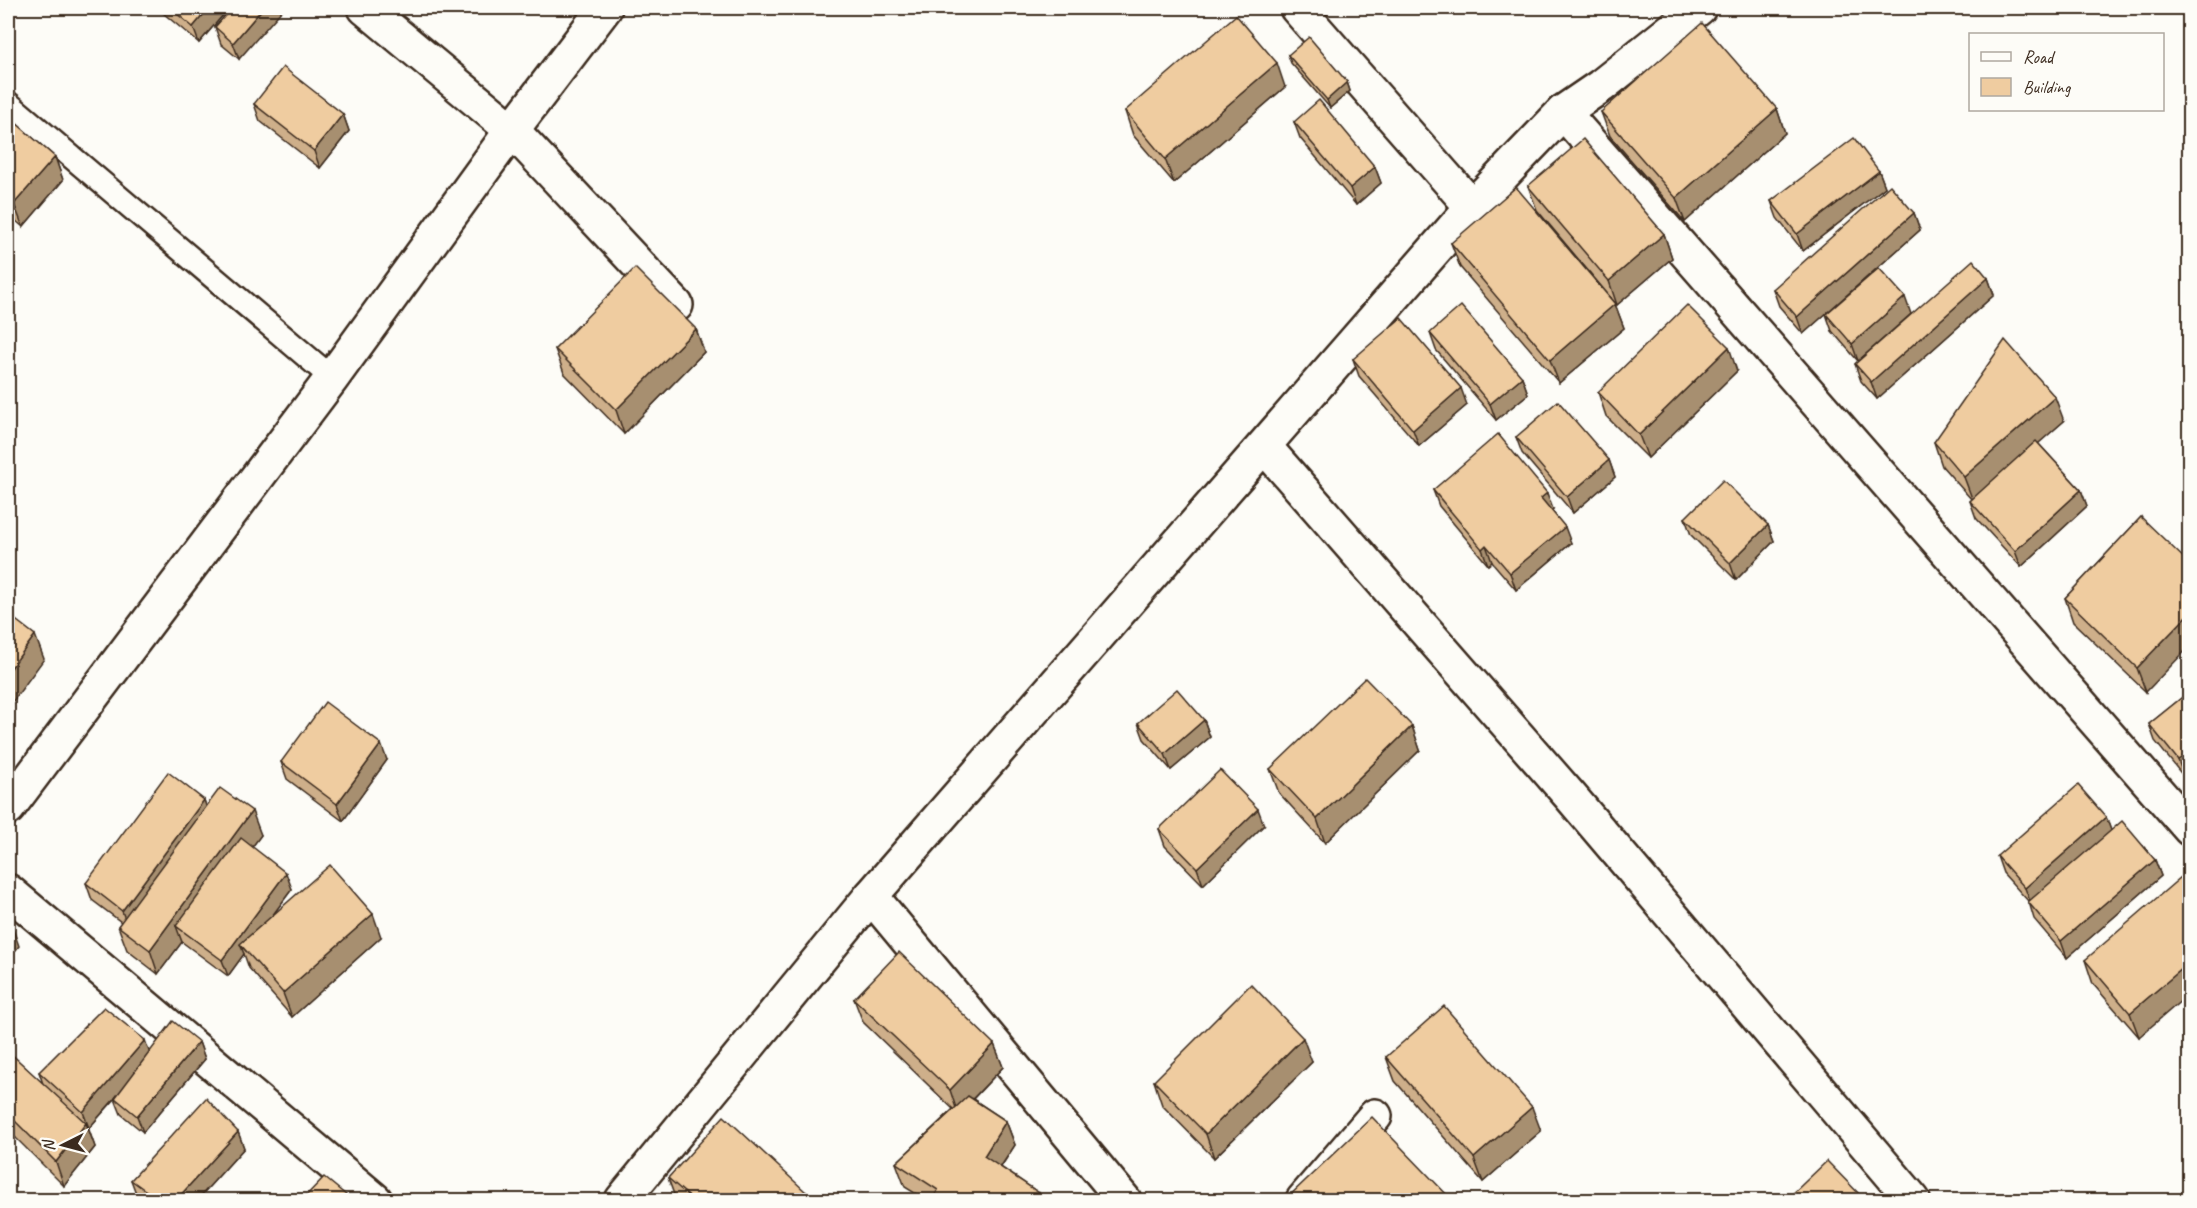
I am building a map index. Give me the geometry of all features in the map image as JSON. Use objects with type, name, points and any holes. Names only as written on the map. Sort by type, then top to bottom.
[{"type":"street","points":[[365,8],[512,130],[676,305]]},
{"type":"street","points":[[8,808],[332,378],[512,130],[604,8]]},
{"type":"street","points":[[1297,8],[1473,207]]},
{"type":"street","points":[[622,1200],[872,896],[1473,207],[1563,112],[1601,86],[1691,9]]},
{"type":"street","points":[[1563,112],[2184,813]]},
{"type":"street","points":[[1264,446],[1571,797],[1913,1200]]},
{"type":"street","points":[[8,891],[375,1200]]},
{"type":"street","points":[[872,896],[1124,1200]]},
{"type":"street","points":[[1303,1200],[1375,1116]]},
{"type":"lane","points":[[8,103],[332,378]]},
{"type":"building","points":[[170,8],[209,8],[193,27]]},
{"type":"building","points":[[232,8],[263,8],[233,43],[215,27]]},
{"type":"building","points":[[1236,15],[1277,63],[1165,159],[1125,111]]},
{"type":"building","points":[[1702,23],[1777,109],[1676,198],[1601,112]]},
{"type":"building","points":[[1309,37],[1347,82],[1327,100],[1288,55]]},
{"type":"building","points":[[283,67],[343,114],[314,151],[254,104]]},
{"type":"building","points":[[1319,100],[1375,167],[1350,188],[1294,122]]},
{"type":"building","points":[[8,116],[55,157],[14,204],[8,198]]},
{"type":"building","points":[[1854,138],[1879,171],[1797,234],[1771,201]]},
{"type":"building","points":[[1583,139],[1664,234],[1609,281],[1528,186]]},
{"type":"building","points":[[1890,185],[1914,213],[1797,317],[1773,289]]},
{"type":"building","points":[[1516,187],[1615,304],[1550,360],[1451,243]]},
{"type":"building","points":[[1973,260],[1988,278],[1871,382],[1855,364]]},
{"type":"building","points":[[635,268],[696,329],[616,410],[555,349]]},
{"type":"building","points":[[1879,268],[1905,297],[1852,344],[1826,314]]},
{"type":"building","points":[[1687,305],[1729,347],[1639,435],[1598,392]]},
{"type":"building","points":[[1461,306],[1522,377],[1490,404],[1430,333]]},
{"type":"building","points":[[1401,318],[1461,388],[1413,430],[1353,359]]},
{"type":"building","points":[[2005,340],[2055,397],[1964,477],[1934,442]]},
{"type":"building","points":[[1558,401],[1609,460],[1567,497],[1516,437]]},
{"type":"building","points":[[1498,434],[1547,493],[1541,498],[1565,527],[1510,573],[1486,545],[1482,549],[1433,490]]},
{"type":"building","points":[[2036,441],[2081,490],[2015,551],[1970,501]]},
{"type":"building","points":[[1723,480],[1768,525],[1730,563],[1685,518]]},
{"type":"building","points":[[2141,517],[2190,564],[2190,613],[2137,668],[2065,598]]},
{"type":"building","points":[[8,614],[35,635],[8,672]]},
{"type":"building","points":[[1365,678],[1412,726],[1317,819],[1270,769]]},
{"type":"building","points":[[1177,689],[1204,720],[1165,754],[1138,723]]},
{"type":"building","points":[[2190,691],[2190,751],[2178,760],[2149,724]]},
{"type":"building","points":[[325,702],[381,744],[337,804],[281,762]]},
{"type":"building","points":[[1220,770],[1258,809],[1197,868],[1159,829]]},
{"type":"building","points":[[168,772],[204,800],[122,911],[86,883]]},
{"type":"building","points":[[2078,785],[2106,817],[2025,888],[1997,856]]},
{"type":"building","points":[[220,788],[252,811],[150,950],[118,926]]},
{"type":"building","points":[[2122,821],[2155,860],[2061,941],[2028,902]]},
{"type":"building","points":[[241,838],[286,873],[222,960],[176,926]]},
{"type":"building","points":[[330,865],[373,914],[283,993],[240,944]]},
{"type":"building","points":[[2181,877],[2190,887],[2190,962],[2130,1013],[2085,960]]},
{"type":"building","points":[[8,925],[13,929],[8,936]]},
{"type":"building","points":[[899,952],[994,1044],[950,1090],[854,999]]},
{"type":"building","points":[[1251,984],[1303,1038],[1206,1134],[1154,1081]]},
{"type":"building","points":[[1444,1006],[1532,1107],[1474,1158],[1386,1057]]},
{"type":"building","points":[[104,1007],[145,1040],[83,1112],[39,1072]]},
{"type":"building","points":[[173,1021],[199,1042],[137,1116],[115,1098]]},
{"type":"building","points":[[8,1051],[86,1123],[56,1162],[8,1114]]},
{"type":"building","points":[[968,1096],[1006,1121],[984,1156],[1039,1193],[1034,1200],[932,1200],[938,1190],[896,1163]]},
{"type":"building","points":[[206,1098],[238,1132],[176,1200],[159,1200],[131,1180]]},
{"type":"building","points":[[724,1116],[806,1192],[799,1200],[693,1200],[668,1178]]},
{"type":"building","points":[[1372,1117],[1452,1200],[1285,1200]]},
{"type":"building","points":[[1827,1161],[1865,1200],[1786,1200]]},
{"type":"building","points":[[324,1177],[352,1200],[302,1200]]}]
